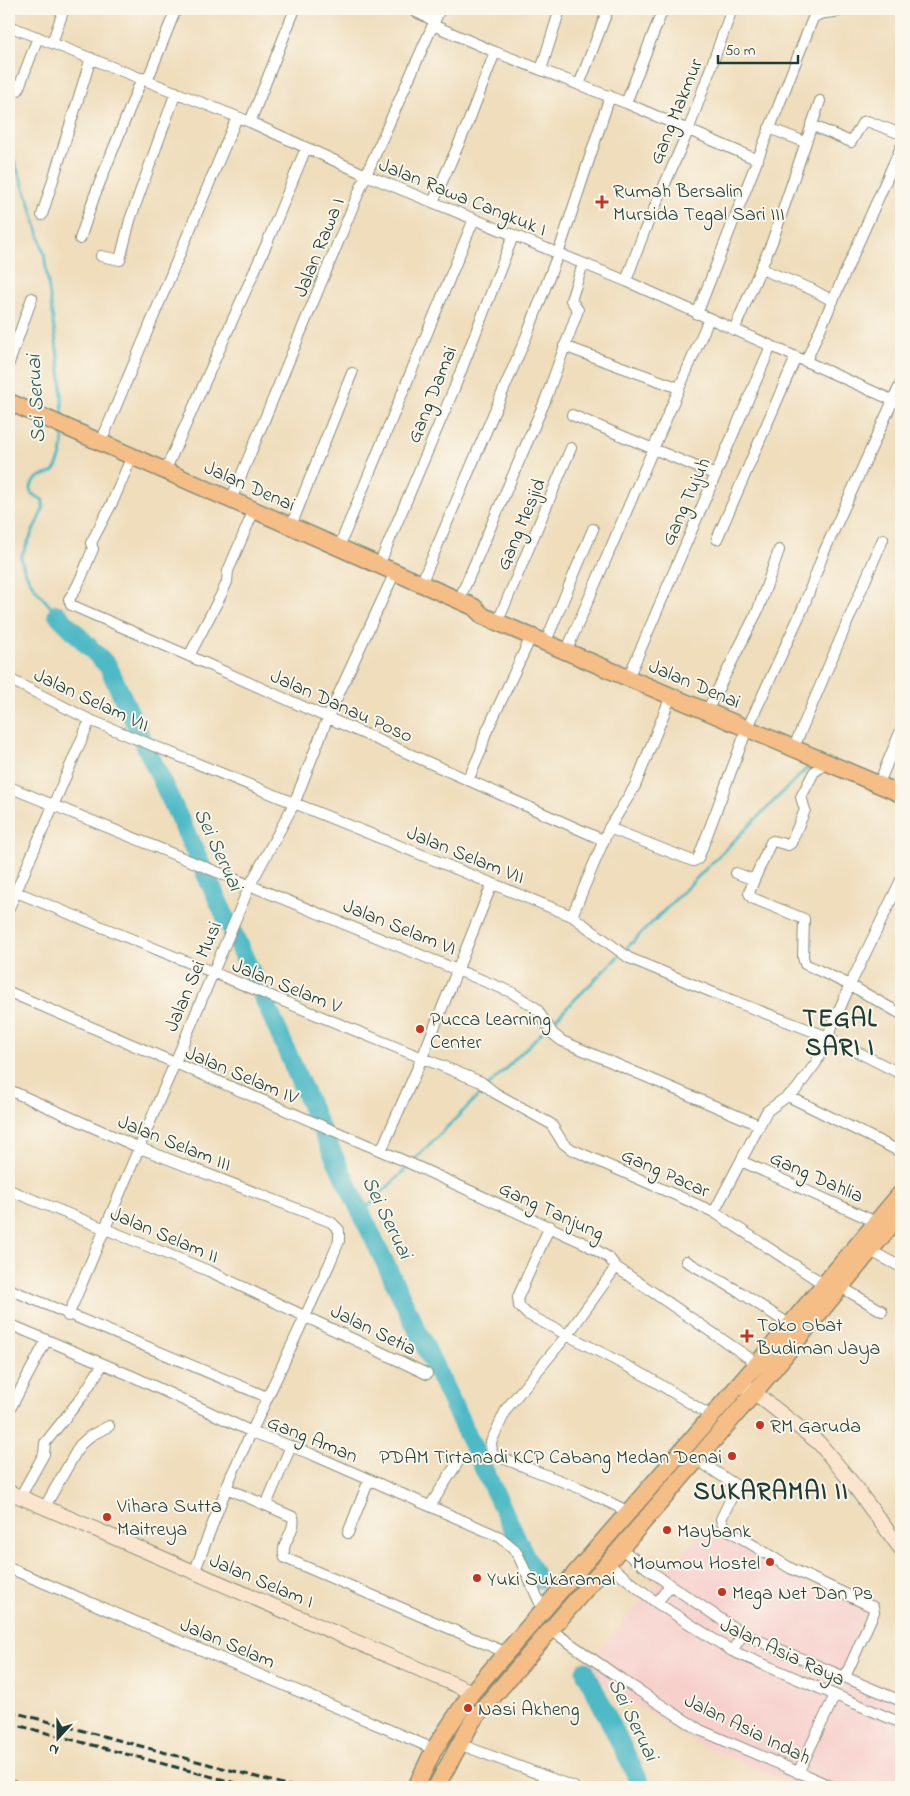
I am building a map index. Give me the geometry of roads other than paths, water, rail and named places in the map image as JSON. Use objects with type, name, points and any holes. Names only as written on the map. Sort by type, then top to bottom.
[{"type":"main road","name":"Jalan Denai","points":[[9,402],[459,600],[474,607],[483,616],[531,637],[568,647],[632,669],[711,703],[749,725],[797,740],[901,794]]},
{"type":"main road","name":"Jalan Denai","points":[[474,607],[484,606],[549,634],[568,647],[671,696],[901,784]]},
{"type":"main road","points":[[865,1248],[878,1223],[901,1193]]},
{"type":"main road","points":[[436,1787],[473,1720],[696,1459],[763,1368],[865,1248],[901,1213]]},
{"type":"main road","points":[[763,1368],[790,1325],[833,1286]]},
{"type":"main road","points":[[416,1787],[434,1749],[472,1692],[544,1612],[710,1416],[748,1387]]},
{"type":"street","points":[[52,43],[64,9]]},
{"type":"street","points":[[80,239],[94,197],[176,9]]},
{"type":"street","points":[[250,122],[295,9]]},
{"type":"street","points":[[410,9],[434,23],[495,52],[610,96],[758,160]]},
{"type":"street","name":"Jalan Rawa I","points":[[231,500],[366,175],[440,9]]},
{"type":"street","points":[[541,70],[560,9]]},
{"type":"street","points":[[579,85],[608,9]]},
{"type":"street","points":[[626,103],[663,9]]},
{"type":"street","name":"Gang Makmur","points":[[626,281],[647,224],[688,130],[732,9]]},
{"type":"street","points":[[697,314],[813,18],[818,14],[837,12],[843,9]]},
{"type":"street","name":"Jalan Rawa Cangkuk I","points":[[9,26],[250,122],[366,175],[626,281],[897,402]]},
{"type":"street","points":[[18,90],[38,37]]},
{"type":"street","points":[[433,202],[468,123],[495,52]]},
{"type":"street","points":[[42,215],[91,58]]},
{"type":"street","points":[[100,256],[120,260],[130,220],[176,92]]},
{"type":"street","points":[[421,584],[527,335],[558,254],[610,96]]},
{"type":"street","points":[[734,330],[761,269],[820,102]]},
{"type":"street","points":[[100,442],[236,117]]},
{"type":"street","points":[[812,125],[851,142],[856,138],[862,122],[867,121],[901,134]]},
{"type":"street","points":[[769,128],[805,142]]},
{"type":"street","points":[[806,361],[901,147]]},
{"type":"street","points":[[165,471],[267,243],[306,148]]},
{"type":"street","points":[[339,547],[474,220]]},
{"type":"street","name":"Gang Damai","points":[[379,565],[454,389],[513,236]]},
{"type":"street","points":[[459,600],[545,401],[578,310],[571,300],[583,264]]},
{"type":"street","points":[[761,269],[811,289],[833,301]]},
{"type":"street","points":[[9,363],[32,298]]},
{"type":"street","points":[[568,647],[708,319]]},
{"type":"street","points":[[564,346],[679,388]]},
{"type":"street","name":"Gang Tujuh","points":[[632,669],[708,487],[716,475],[770,346]]},
{"type":"street","points":[[717,540],[796,357]]},
{"type":"street","points":[[291,526],[352,373]]},
{"type":"street","points":[[609,828],[696,861],[749,725],[803,608],[824,552],[897,402],[901,383]]},
{"type":"street","points":[[572,415],[716,475]]},
{"type":"street","name":"Gang Mesjid","points":[[501,614],[571,448]]},
{"type":"street","name":"Jalan Danau Poso","points":[[132,456],[91,543],[93,549],[87,561],[86,570],[68,602],[90,615],[189,656],[603,840]]},
{"type":"street","points":[[189,656],[221,595],[229,568],[254,510]]},
{"type":"street","points":[[549,634],[593,529]]},
{"type":"street","points":[[797,740],[883,539]]},
{"type":"street","points":[[711,703],[758,610],[779,550]]},
{"type":"street","name":"Jalan Sei Musi","points":[[68,1316],[250,884],[294,804],[328,717],[395,572]]},
{"type":"street","points":[[468,780],[481,751],[485,735],[531,637]]},
{"type":"street","name":"Jalan Selam VII","points":[[9,679],[90,720],[572,916],[629,958],[731,1000],[828,1036],[901,1074]]},
{"type":"street","points":[[572,916],[603,840],[635,786],[671,696]]},
{"type":"street","points":[[9,908],[12,890],[90,720]]},
{"type":"street","points":[[882,776],[901,730]]},
{"type":"street","points":[[829,758],[815,770],[801,797],[805,810],[791,843],[788,845],[773,840],[771,842],[749,893],[752,898],[804,919],[803,957],[805,964],[850,985],[901,1014]]},
{"type":"street","name":"Jalan Selam VI","points":[[9,788],[211,871],[250,884],[459,968],[511,992],[536,1008],[553,1034],[562,1041],[759,1125]]},
{"type":"street","points":[[736,873],[754,880]]},
{"type":"street","points":[[714,1212],[767,1111],[802,1083],[816,1062],[850,985],[901,880]]},
{"type":"street","points":[[381,1151],[422,1058],[492,884]]},
{"type":"street","name":"Jalan Selam V","points":[[12,890],[422,1058],[485,1085],[495,1094]]},
{"type":"street","name":"Jalan Selam IV","points":[[9,992],[325,1128]]},
{"type":"street","name":"Jalan Selam III","points":[[9,1090],[140,1148],[331,1222],[339,1230],[339,1241],[306,1315]]},
{"type":"street","name":"Gang Pacar","points":[[495,1094],[551,1124],[563,1144],[571,1149],[714,1212],[833,1286],[882,1311]]},
{"type":"street","points":[[788,1096],[901,1152]]},
{"type":"street","name":"Gang Tanjung","points":[[325,1128],[407,1162],[550,1226],[609,1258],[616,1267],[763,1368]]},
{"type":"street","name":"Gang Dahlia","points":[[741,1161],[878,1223]]},
{"type":"street","name":"Jalan Selam II","points":[[9,1190],[209,1271],[306,1315]]},
{"type":"street","points":[[550,1226],[518,1297],[518,1306],[527,1314],[646,1376],[710,1416]]},
{"type":"street","points":[[865,1248],[901,1267]]},
{"type":"street","points":[[686,1262],[740,1292],[790,1325]]},
{"type":"street","points":[[616,1267],[568,1334],[507,1408],[491,1442],[490,1451],[492,1454],[582,1489],[629,1512]]},
{"type":"street","name":"Gang Aman","points":[[9,1289],[68,1316],[267,1397]]},
{"type":"street","points":[[194,1573],[226,1488],[306,1315]]},
{"type":"street","name":"Jalan Setia","points":[[306,1315],[427,1374]]},
{"type":"street","name":"Gang Aman","points":[[9,1324],[103,1364],[252,1432],[291,1446],[430,1506],[508,1543],[518,1555],[544,1612]]},
{"type":"street","points":[[9,1411],[46,1341]]},
{"type":"street","points":[[14,1495],[44,1454],[45,1443],[81,1398],[103,1364]]},
{"type":"street","points":[[748,1387],[789,1418],[818,1444],[849,1478],[901,1549]]},
{"type":"street","points":[[44,1508],[80,1445],[90,1436],[109,1426]]},
{"type":"street","points":[[266,1505],[291,1446]]},
{"type":"street","points":[[696,1459],[737,1486],[720,1519],[724,1527],[790,1568],[873,1607],[874,1612],[845,1677]]},
{"type":"street","points":[[430,1506],[458,1462]]},
{"type":"street","points":[[348,1533],[369,1480]]},
{"type":"street","points":[[226,1488],[290,1515],[294,1519],[284,1549],[285,1558],[507,1653]]},
{"type":"street","name":"Jalan Selam I","points":[[14,1495],[472,1692]]},
{"type":"street","name":"Jalan Asia Raya","points":[[621,1549],[670,1585],[743,1634],[901,1701]]},
{"type":"street","name":"Jalan Asia Raya","points":[[608,1564],[657,1603],[732,1651],[901,1723]]},
{"type":"street","name":"Jalan Selam","points":[[9,1568],[434,1749]]},
{"type":"street","points":[[657,1603],[670,1585]]},
{"type":"street","name":"Jalan Asia Indah","points":[[550,1630],[700,1730],[833,1787]]},
{"type":"street","points":[[732,1651],[743,1634]]},
{"type":"street","points":[[798,1773],[835,1695]]},
{"type":"street","points":[[459,1744],[574,1787]]},
{"type":"street","points":[[9,1786],[13,1787]]},
{"type":"waterway","name":"Sei Seruai","points":[[9,147],[30,204],[44,253],[61,379],[63,420]]},
{"type":"waterway","name":"Sei Seruai","points":[[57,614],[30,580],[21,557],[43,509],[43,500],[32,494],[30,490],[36,479],[53,472],[56,467],[61,453],[63,431]]},
{"type":"waterway","name":"Sei Seruai","points":[[57,614],[108,666],[264,999],[319,1125],[537,1580]]},
{"type":"waterway","points":[[413,1161],[808,767]]},
{"type":"waterway","points":[[361,1213],[409,1166]]},
{"type":"waterway","name":"Sei Seruai","points":[[585,1671],[642,1787]]},
{"type":"railway","points":[[9,1711],[294,1787]]},
{"type":"railway","points":[[9,1723],[251,1787]]},
{"type":"place","name":"Rumah Bersalin Mursida Tegal Sari III","points":[[602,202]]},
{"type":"place","name":"Pucca Learning Center","points":[[420,1029]]},
{"type":"place","name":"Toko Obat Budiman Jaya","points":[[747,1336]]},
{"type":"place","name":"RM Garuda","points":[[760,1425]]},
{"type":"place","name":"PDAM Tirtanadi KCP Cabang Medan Denai","points":[[732,1456]]},
{"type":"place","name":"Vihara Sutta Maitreya","points":[[107,1517]]},
{"type":"place","name":"Maybank","points":[[667,1530]]},
{"type":"place","name":"Moumou Hostel","points":[[770,1562]]},
{"type":"place","name":"Yuki Sukaramai","points":[[477,1578]]},
{"type":"place","name":"Mega Net Dan Ps","points":[[722,1592]]},
{"type":"place","name":"Nasi Akheng","points":[[468,1708]]},
{"type":"district","name":"TEGAL SARI I","points":[[840,1032]]},
{"type":"district","name":"SUKARAMAI II","points":[[771,1490]]}]
